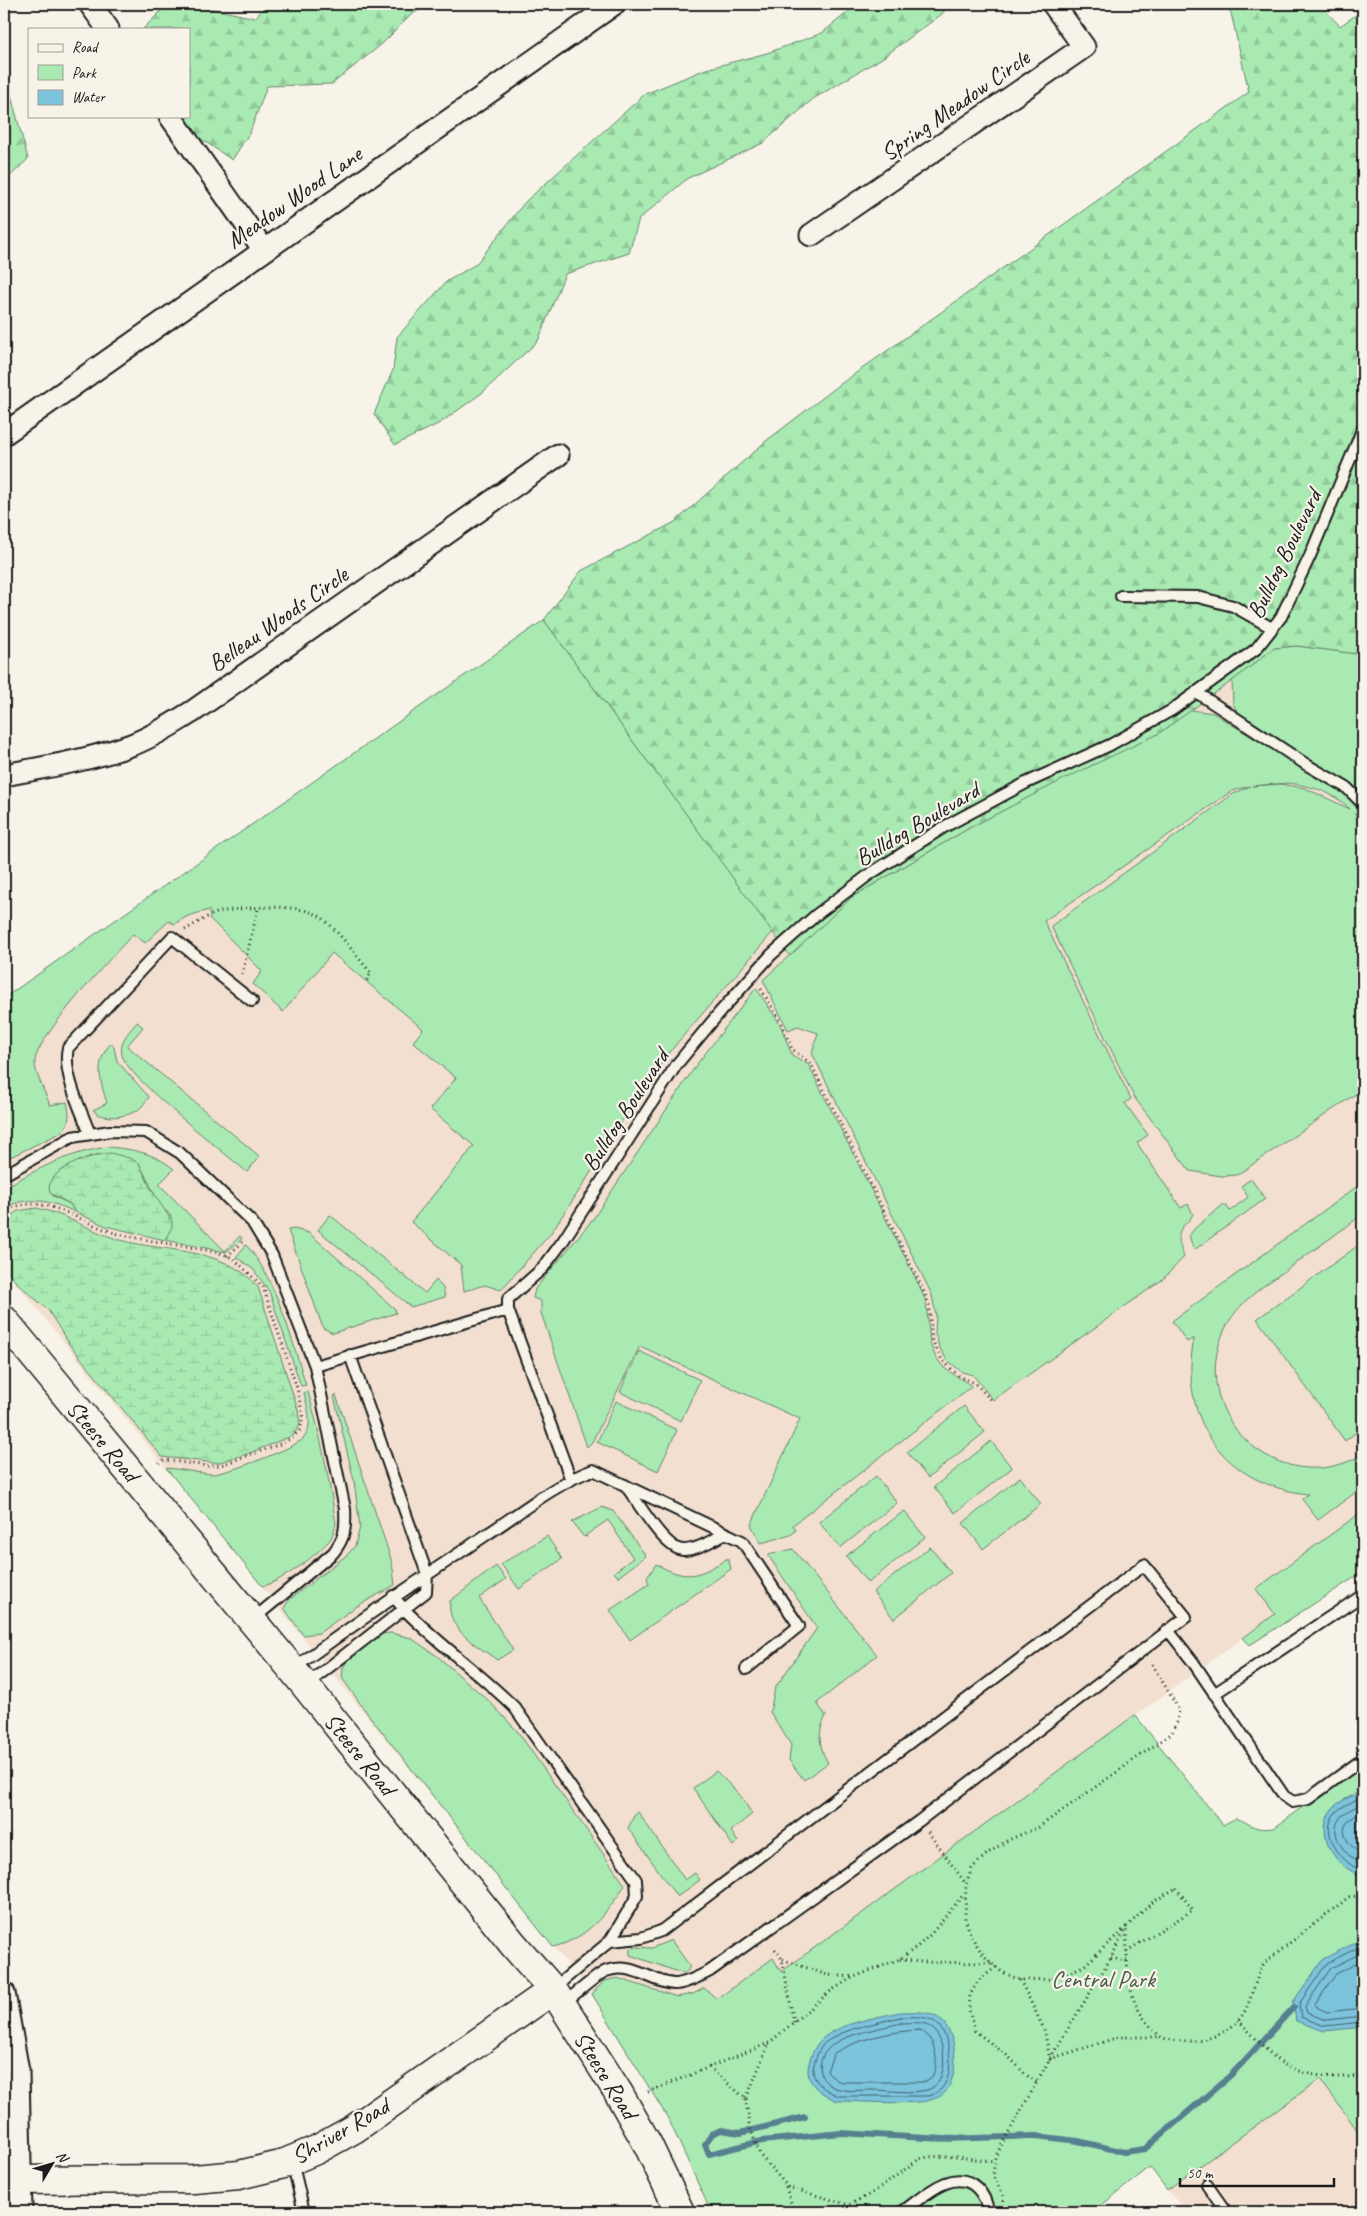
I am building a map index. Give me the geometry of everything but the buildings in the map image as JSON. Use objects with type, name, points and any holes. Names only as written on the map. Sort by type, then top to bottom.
[{"type":"street","points":[[90,4],[107,28]]},
{"type":"street","name":"Meadow Wood Lane","points":[[4,434],[614,4]]},
{"type":"street","name":"Spring Meadow Circle","points":[[811,235],[1084,47],[1054,4]]},
{"type":"street","points":[[171,118],[264,250]]},
{"type":"street","name":"Belleau Woods Circle","points":[[4,775],[109,752],[132,745],[160,732],[192,712],[558,455]]},
{"type":"street","name":"Steese Road","points":[[4,1320],[252,1620],[557,1997],[618,2092],[648,2145],[680,2212]]},
{"type":"street","points":[[4,1993],[18,2071],[13,2180],[21,2212]]},
{"type":"street","name":"Shriver Road","points":[[13,2180],[194,2179],[239,2175],[292,2160],[316,2150],[354,2129],[557,1997]]},
{"type":"lane","name":"Bulldog Boulevard","points":[[508,1304],[543,1268],[563,1241],[677,1064],[771,955],[816,915],[870,874],[944,827],[1026,783],[1110,745],[1172,710],[1256,649],[1281,617],[1310,556],[1363,428]]},
{"type":"lane","points":[[1121,596],[1198,598],[1233,606],[1272,628]]},
{"type":"lane","points":[[1196,692],[1284,750],[1347,788],[1363,804]]},
{"type":"lane","points":[[90,1134],[68,1068],[66,1055],[68,1048],[172,937],[252,1001]]},
{"type":"lane","points":[[4,1174],[72,1137],[110,1131],[146,1132],[180,1153],[252,1222],[272,1255],[315,1366],[345,1509],[346,1528],[343,1541],[333,1553],[252,1620]]},
{"type":"lane","points":[[315,1366],[508,1304],[571,1480]]},
{"type":"lane","points":[[299,1678],[404,1609],[426,1592],[427,1574],[350,1355]]},
{"type":"lane","points":[[299,1678],[394,1596],[571,1480],[593,1470],[742,1541],[799,1626],[746,1670]]},
{"type":"lane","points":[[625,1484],[663,1537],[677,1549],[694,1548],[726,1533]]},
{"type":"lane","points":[[557,1997],[606,1972],[621,1970],[638,1971],[674,1984],[694,1979],[710,1971],[919,1820],[1186,1617],[1144,1565],[661,1931],[641,1938],[610,1941]]},
{"type":"lane","points":[[1214,1694],[1363,1594]]},
{"type":"lane","points":[[394,1596],[419,1624],[515,1708],[636,1880],[637,1896],[610,1941],[557,1997]]},
{"type":"lane","points":[[1168,1630],[1284,1796],[1292,1802],[1308,1799],[1363,1759]]},
{"type":"lane","points":[[292,2160],[304,2212]]},
{"type":"lane","points":[[902,2212],[943,2184],[952,2180],[964,2180],[982,2192],[988,2212]]},
{"type":"lane","points":[[1207,2184],[1226,2212]]},
{"type":"path","points":[[172,937],[218,912],[299,908],[323,918],[371,972],[366,982]]},
{"type":"path","points":[[238,989],[258,909]]},
{"type":"path","points":[[753,975],[781,1022],[792,1049],[811,1064],[926,1294],[935,1349],[950,1369],[959,1376],[976,1384],[992,1401]]},
{"type":"path","points":[[4,1212],[14,1205],[40,1204],[57,1209],[116,1234],[227,1256],[248,1271],[263,1287],[297,1388],[303,1417],[300,1430],[292,1438],[278,1445],[221,1465],[208,1466],[164,1460],[159,1463]]},
{"type":"path","points":[[227,1256],[257,1230]]},
{"type":"path","points":[[1127,1951],[1193,1910],[1176,1888],[1152,1902],[1084,1966],[1052,1979],[1020,1980],[1002,1972],[982,1954],[971,1936],[964,1919],[965,1894],[966,1884],[972,1868],[988,1852],[1008,1840],[1039,1827],[1172,1733],[1177,1722],[1179,1710],[1143,1649]]},
{"type":"path","points":[[919,1820],[966,1884]]},
{"type":"path","points":[[648,2092],[769,2043],[832,1990],[854,1977],[900,1959],[931,1934],[965,1894]]},
{"type":"path","points":[[1050,2059],[1119,2037],[1161,2037],[1199,2041],[1218,2034],[1238,2020],[1246,2010],[1256,1978],[1264,1963],[1349,1897],[1363,1895]]},
{"type":"path","points":[[1126,1927],[1127,1973],[1135,2005],[1145,2021],[1161,2037]]},
{"type":"path","points":[[1004,2212],[1003,2194],[993,2176],[994,2161],[1050,2059],[1111,1958],[1126,1927]]},
{"type":"path","points":[[775,1949],[782,1959],[794,2022]]},
{"type":"path","points":[[1111,1958],[1127,1961]]},
{"type":"path","points":[[782,1959],[827,1975],[854,1977]]},
{"type":"path","points":[[900,1959],[919,1962],[991,1963]]},
{"type":"path","points":[[996,1967],[978,1981],[970,1996],[969,2010],[975,2031],[1009,2057],[1026,2075],[1037,2082]]},
{"type":"path","points":[[1020,1980],[1044,2029],[1050,2059]]},
{"type":"path","points":[[1238,2020],[1282,2063],[1306,2073],[1331,2078],[1363,2076]]},
{"type":"path","points":[[769,2043],[746,2099],[753,2139],[760,2155],[785,2184],[795,2190],[849,2205]]},
{"type":"path","points":[[709,2067],[746,2099]]},
{"type":"path","points":[[831,2212],[876,2191],[919,2159],[946,2156],[994,2161]]},
{"type":"path","points":[[785,2184],[794,2212]]},
{"type":"shaded area","points":[[544,620],[790,956],[1158,734],[1236,678],[1363,660],[1363,1551],[642,2073],[592,1994],[4,1268],[4,998]]},
{"type":"shaded area","points":[[1320,2079],[1363,2138],[1363,2212],[1187,2212],[1167,2190]]},
{"type":"green space","points":[[267,4],[428,4],[411,15],[382,44],[332,84],[267,86],[250,132],[232,160],[194,134],[186,118],[190,118],[190,28],[144,28],[166,6],[209,8],[255,18]]},
{"type":"green space","points":[[858,4],[950,4],[942,14],[882,58],[813,99],[763,143],[688,178],[639,219],[629,253],[565,274],[538,341],[482,393],[440,423],[395,445],[374,414],[393,370],[397,337],[446,282],[476,264],[525,202],[645,94],[706,69],[767,53],[822,33]]},
{"type":"green space","points":[[1225,4],[1319,4],[1340,26],[1363,10],[1363,660],[1357,654],[1297,646],[1274,648],[1158,734],[1064,779],[971,827],[852,897],[790,956],[544,620],[581,571],[675,522],[766,441],[842,383],[1249,92],[1231,13]]},
{"type":"green space","points":[[4,69],[28,159],[4,182]]},
{"type":"green space","points":[[544,620],[773,932],[678,1042],[639,1093],[583,1185],[550,1234],[501,1290],[485,1285],[464,1291],[461,1265],[411,1222],[474,1146],[430,1109],[456,1078],[413,1042],[423,1029],[332,953],[283,1012],[253,984],[262,971],[210,919],[209,910],[188,916],[174,924],[169,921],[145,943],[133,934],[76,997],[48,1035],[38,1051],[35,1062],[38,1077],[50,1105],[67,1102],[69,1116],[67,1124],[58,1134],[4,1160],[4,998]]},
{"type":"green space","points":[[1297,646],[1357,654],[1363,660],[1363,798],[1344,780],[1287,746],[1238,712],[1233,704],[1232,681],[1274,648]]},
{"type":"green space","points":[[1191,710],[1213,713],[1346,795],[1363,814],[1363,824],[1354,813],[1363,826],[1363,1089],[1237,1175],[1221,1176],[1190,1171],[1134,1097],[1051,926],[1233,794],[1250,786],[1232,791],[1044,921],[1131,1099],[1125,1103],[1148,1135],[1137,1143],[1181,1208],[1188,1204],[1193,1214],[1179,1233],[1179,1242],[1184,1257],[1162,1280],[993,1400],[973,1375],[962,1372],[947,1360],[939,1347],[935,1333],[936,1316],[932,1295],[812,1053],[818,1033],[798,1026],[788,1030],[763,980],[852,897],[971,827]],"holes":[[[1288,783],[1329,794],[1350,809],[1305,788],[1280,784],[1252,786]]]},
{"type":"green space","points":[[756,988],[780,1024],[792,1055],[808,1064],[920,1287],[926,1302],[930,1343],[935,1356],[944,1368],[972,1386],[793,1525],[796,1530],[791,1535],[761,1543],[751,1525],[800,1419],[640,1346],[592,1442],[587,1447],[541,1313],[541,1301],[533,1298],[535,1289],[593,1219],[697,1064]]},
{"type":"green space","points":[[137,1022],[143,1027],[127,1046],[258,1155],[259,1157],[247,1172],[158,1097],[128,1066],[122,1055],[122,1045],[125,1037]]},
{"type":"green space","points":[[111,1043],[114,1047],[117,1061],[149,1097],[138,1110],[115,1117],[102,1116],[93,1110],[107,1103],[102,1087],[100,1065],[102,1057]]},
{"type":"green space","points":[[108,1147],[143,1153],[159,1159],[174,1169],[159,1184],[225,1251],[240,1236],[242,1239],[226,1252],[165,1240],[169,1234],[171,1216],[160,1205],[139,1163],[114,1156],[96,1155],[88,1157],[57,1174],[53,1196],[70,1204],[75,1212],[48,1202],[39,1201],[22,1202],[4,1208],[4,1188],[54,1162],[94,1149]]},
{"type":"green space","points":[[111,1153],[139,1163],[152,1191],[172,1221],[172,1227],[165,1240],[106,1226],[75,1212],[70,1204],[50,1193],[50,1185],[54,1177],[61,1170],[93,1156]]},
{"type":"green space","points":[[1251,1179],[1265,1199],[1194,1250],[1189,1236],[1195,1228],[1224,1204],[1230,1211],[1248,1197],[1241,1186]]},
{"type":"green space","points":[[1363,1182],[1363,1214],[1248,1299],[1226,1327],[1216,1359],[1217,1390],[1228,1418],[1247,1442],[1272,1458],[1301,1467],[1332,1466],[1363,1454],[1363,1487],[1318,1520],[1302,1499],[1308,1494],[1279,1488],[1253,1477],[1231,1462],[1214,1443],[1201,1421],[1193,1396],[1191,1368],[1194,1338],[1187,1342],[1172,1321]]},
{"type":"green space","points":[[36,1208],[55,1213],[111,1237],[209,1257],[227,1263],[244,1273],[258,1287],[298,1410],[300,1424],[294,1435],[247,1454],[217,1463],[162,1457],[69,1344],[48,1310],[16,1282],[4,1268],[4,1220],[18,1211]]},
{"type":"green space","points":[[330,1215],[425,1293],[436,1280],[443,1288],[445,1297],[411,1307],[318,1230]]},
{"type":"green space","points":[[294,1229],[309,1233],[395,1309],[396,1313],[333,1333],[323,1328],[288,1230]]},
{"type":"green space","points":[[1363,1242],[1363,1427],[1345,1441],[1257,1319]]},
{"type":"green space","points":[[246,1245],[257,1259],[275,1293],[306,1385],[301,1386],[269,1291],[253,1269],[236,1257]]},
{"type":"green space","points":[[639,1351],[700,1380],[681,1421],[620,1392]]},
{"type":"green space","points":[[308,1392],[324,1458],[336,1524],[330,1540],[323,1548],[287,1575],[262,1586],[166,1468],[212,1474],[220,1473],[260,1460],[288,1448],[304,1438],[307,1433],[309,1415],[304,1393]]},
{"type":"green space","points":[[336,1395],[392,1562],[395,1585],[354,1608],[319,1633],[303,1635],[284,1608],[289,1600],[348,1554],[355,1546],[360,1527],[354,1481],[334,1396]]},
{"type":"green space","points":[[616,1401],[677,1430],[658,1471],[597,1442]]},
{"type":"green space","points":[[964,1406],[985,1432],[928,1478],[907,1452]]},
{"type":"green space","points":[[991,1441],[1012,1468],[955,1513],[934,1487]]},
{"type":"green space","points":[[876,1476],[897,1503],[840,1548],[819,1522]]},
{"type":"green space","points":[[1020,1477],[1041,1504],[983,1549],[963,1523]]},
{"type":"green space","points":[[602,1507],[613,1511],[646,1556],[618,1577],[614,1572],[633,1558],[608,1520],[586,1535],[587,1537],[583,1536],[572,1522]]},
{"type":"green space","points":[[904,1511],[925,1537],[868,1583],[846,1556]]},
{"type":"green space","points":[[1363,1511],[1363,1572],[1250,1645],[1243,1638],[1275,1614],[1256,1589]]},
{"type":"green space","points":[[547,1536],[562,1559],[519,1589],[501,1564]]},
{"type":"green space","points":[[930,1547],[951,1573],[894,1619],[873,1592]]},
{"type":"green space","points":[[793,1549],[877,1655],[817,1703],[826,1716],[821,1728],[820,1740],[828,1763],[804,1780],[789,1760],[791,1745],[770,1712],[775,1688],[817,1628],[768,1555]]},
{"type":"green space","points":[[728,1558],[731,1569],[630,1640],[610,1610],[649,1584],[647,1578],[656,1564],[667,1570],[685,1575],[701,1573]]},
{"type":"green space","points":[[496,1566],[506,1579],[479,1598],[513,1650],[497,1660],[464,1636],[453,1620],[450,1611],[450,1601]]},
{"type":"green space","points":[[391,1633],[411,1638],[437,1656],[489,1701],[518,1732],[625,1885],[595,1924],[576,1938],[553,1947],[367,1713],[342,1678],[343,1668],[349,1657],[379,1634]]},
{"type":"green space","name":"Central Park","points":[[1135,1715],[1223,1825],[1236,1818],[1257,1828],[1273,1828],[1363,1764],[1363,2138],[1320,2079],[1167,2190],[1150,2167],[1093,2212],[711,2212],[669,2120],[592,1994],[604,1981],[617,1978],[677,1997],[693,1994],[704,1988],[717,1999],[773,1958],[781,1972]]},
{"type":"green space","points":[[716,1771],[740,1795],[752,1814],[731,1831],[738,1842],[733,1846],[693,1788]]},
{"type":"green space","points":[[638,1812],[685,1880],[695,1873],[700,1880],[677,1897],[628,1828]]},
{"type":"green space","points":[[671,1940],[689,1965],[689,1969],[684,1974],[630,1955],[630,1949],[636,1947],[652,1948]]},
{"type":"water","points":[[1363,1791],[1363,1876],[1345,1867],[1337,1860],[1327,1842],[1325,1832],[1326,1822],[1333,1808],[1345,1799]]},
{"type":"water","points":[[1363,1939],[1363,2027],[1324,2031],[1296,2021],[1293,2002],[1323,1959]]},
{"type":"water","points":[[900,2012],[919,2012],[933,2015],[944,2023],[949,2032],[953,2041],[955,2063],[950,2083],[944,2094],[935,2099],[915,2102],[837,2101],[822,2093],[813,2085],[808,2075],[808,2069],[811,2056],[823,2038],[850,2024]]},
{"type":"waterway","points":[[805,2117],[740,2133],[721,2130],[712,2134],[705,2144],[709,2154],[762,2141],[841,2133],[944,2139],[1036,2136],[1078,2141],[1124,2152],[1145,2149],[1232,2074],[1294,2007]]}]
